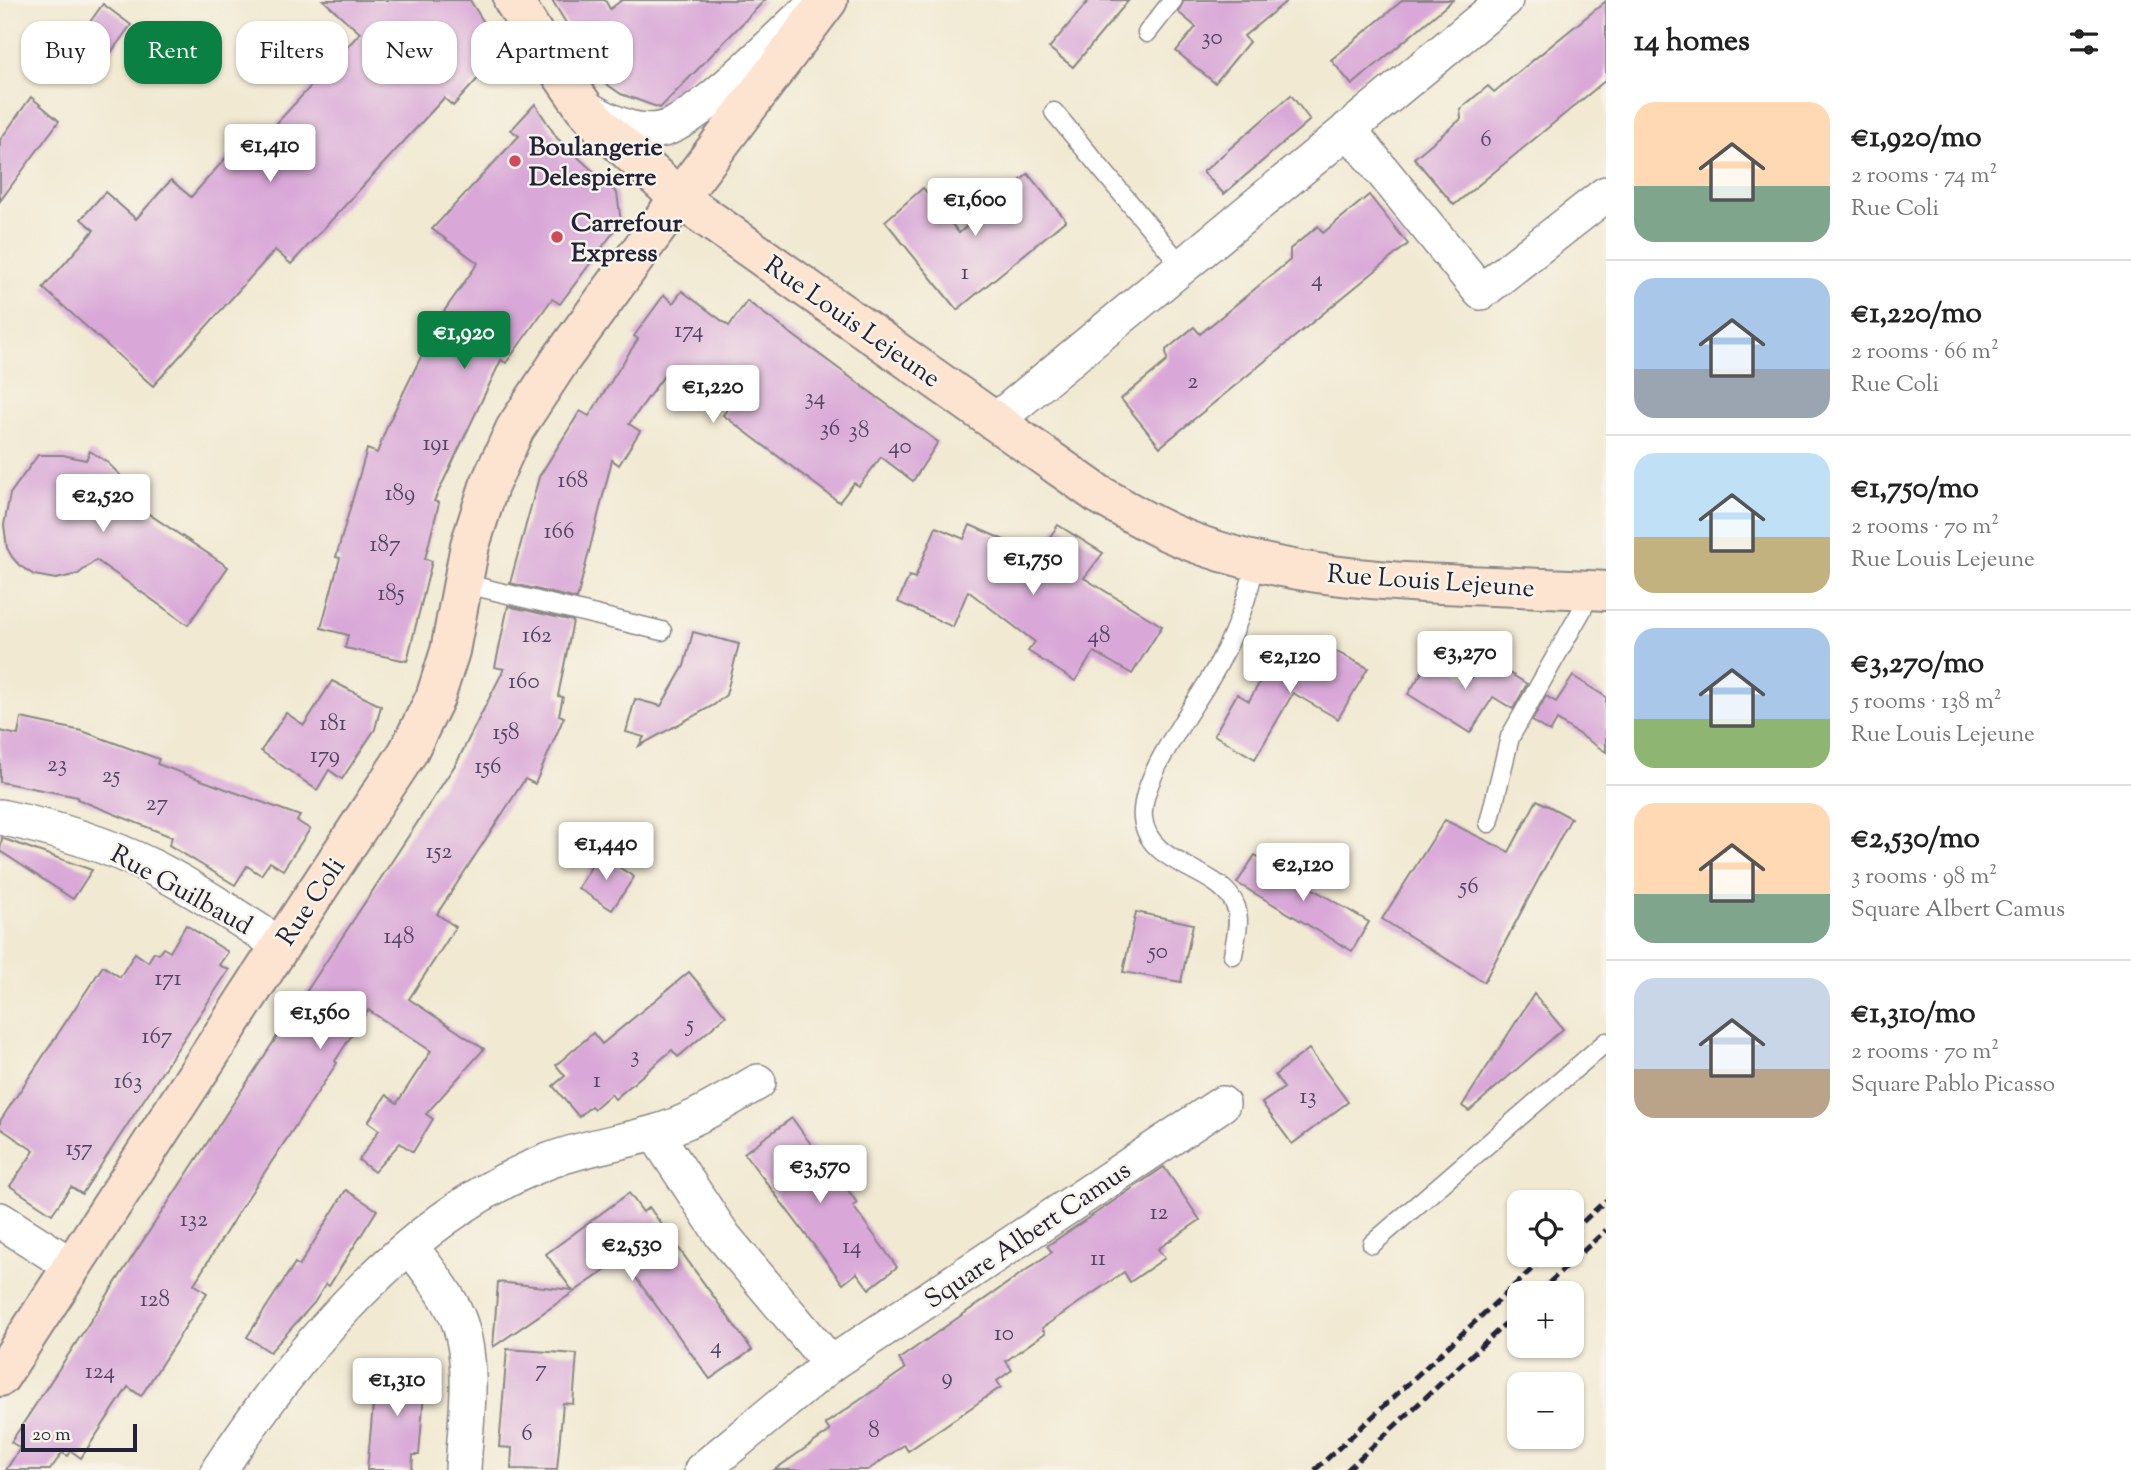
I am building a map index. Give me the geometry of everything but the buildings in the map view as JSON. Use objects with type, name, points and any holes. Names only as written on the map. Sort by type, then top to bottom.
[{"type":"street","name":"Rue Louis Lejeune","points":[[513,0],[584,107],[679,198],[1098,494],[1170,532],[1256,561],[1330,575],[1373,579],[1598,590]]},
{"type":"street","points":[[584,107],[608,121],[644,131],[661,130],[679,123],[726,86],[820,0]]},
{"type":"street","name":"Rue Coli","points":[[0,1377],[324,881],[422,725],[443,677],[470,545],[482,505],[515,429],[561,359],[828,0]]},
{"type":"street","points":[[994,422],[1505,0]]},
{"type":"street","points":[[1348,129],[1481,292],[1606,194]]},
{"type":"street","name":"Rue Guilbaud","points":[[0,817],[62,832],[131,857],[156,869],[281,944]]},
{"type":"street","points":[[219,1470],[274,1392],[318,1339],[361,1291],[448,1214],[510,1178],[547,1161],[655,1133],[699,1115],[758,1082]]},
{"type":"street","name":"Square Albert Camus","points":[[702,1470],[831,1364],[1222,1104]]},
{"type":"street","points":[[655,1133],[723,1236],[831,1364]]},
{"type":"street","points":[[0,1220],[72,1266]]},
{"type":"street","points":[[410,1246],[437,1283],[460,1322],[468,1377],[463,1470]]},
{"type":"lane","points":[[1147,33],[1173,0]]},
{"type":"lane","points":[[1054,112],[1182,266]]},
{"type":"lane","points":[[1233,955],[1237,908],[1226,890],[1157,849],[1143,821],[1143,802],[1155,771],[1220,663],[1239,622],[1256,561]]},
{"type":"lane","points":[[462,583],[662,631]]},
{"type":"lane","points":[[1489,823],[1510,737],[1582,610],[1598,590]]},
{"type":"lane","points":[[1372,1244],[1606,1042]]},
{"type":"railway","points":[[1584,1221],[1606,1200]]},
{"type":"railway","points":[[1551,1281],[1606,1230]]},
{"type":"railway","points":[[1315,1470],[1534,1267]]},
{"type":"railway","points":[[1347,1470],[1507,1322]]},
{"type":"place","name":"Boulangerie Delespierre","points":[[515,161]]},
{"type":"place","name":"Carrefour Express","points":[[557,237]]}]
